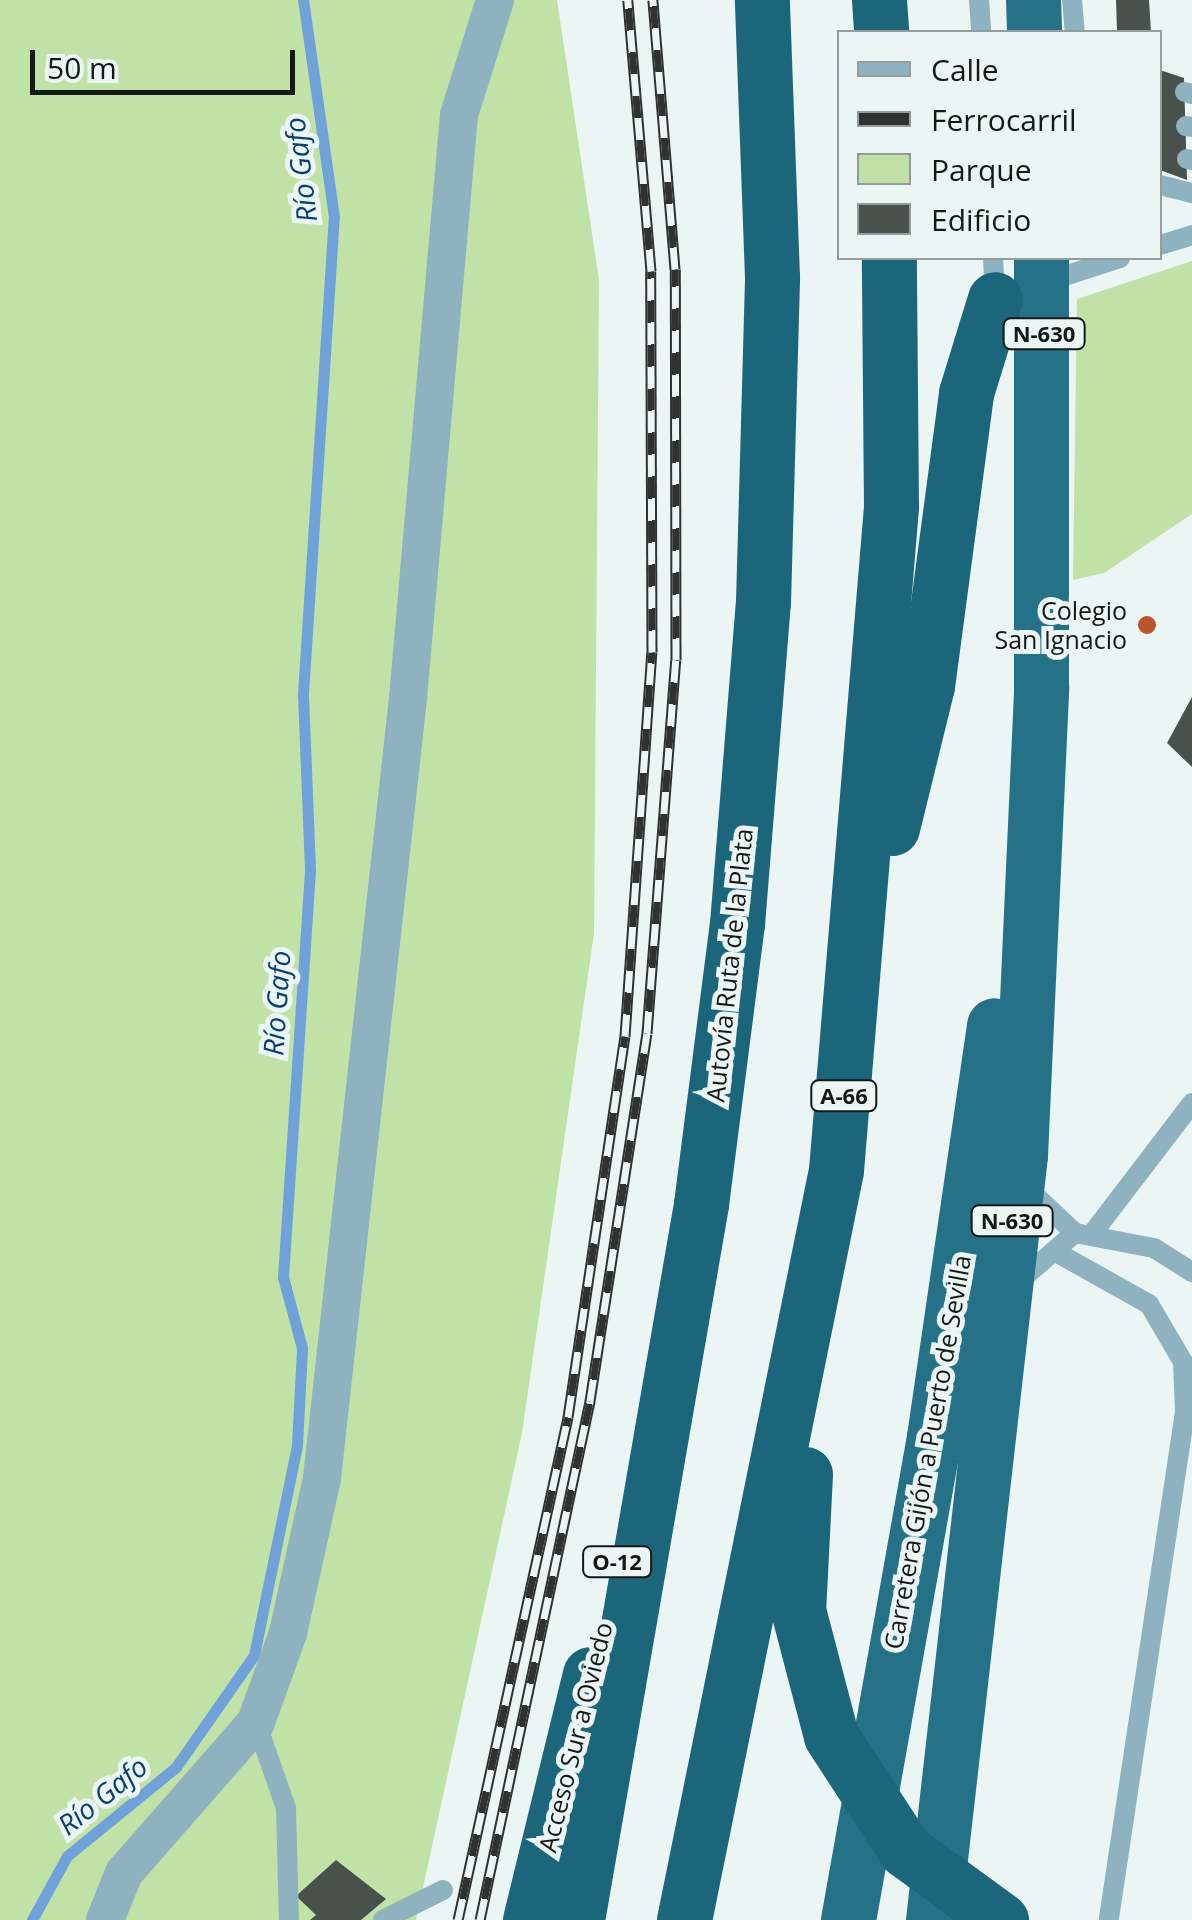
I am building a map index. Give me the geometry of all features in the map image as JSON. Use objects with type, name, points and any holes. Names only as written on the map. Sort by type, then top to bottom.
[{"type":"highway","name":"Autovía Ruta de la Plata","points":[[577,1920],[702,1204],[763,602],[772,277],[762,0]]},
{"type":"highway","points":[[879,0],[881,30]]},
{"type":"highway","points":[[1033,0],[1034,30]]},
{"type":"highway","name":"A-66","points":[[684,1920],[836,1170],[860,942],[891,506],[889,260]]},
{"type":"highway","name":"Carretera Gijón a Puerto de Sevilla","points":[[934,1920],[1018,1176],[1041,686],[1046,411],[1041,260]]},
{"type":"highway","points":[[860,942],[928,686],[966,394],[994,278]]},
{"type":"highway","name":"Carretera Gijón a Puerto de Sevilla","points":[[848,1920],[934,1437],[1041,686]]},
{"type":"highway","points":[[836,1170],[799,1541],[809,1673],[840,1751],[904,1850],[1000,1920]]},
{"type":"highway","name":"Acceso Sur a Oviedo","points":[[530,1920],[702,1204]]},
{"type":"street","points":[[105,1920],[124,1873],[256,1722],[288,1633],[322,1478],[408,698],[459,114],[495,0]]},
{"type":"lane","points":[[979,0],[981,30]]},
{"type":"lane","points":[[1072,0],[1075,30]]},
{"type":"lane","points":[[1162,185],[1192,193]]},
{"type":"lane","points":[[1162,244],[1192,235]]},
{"type":"lane","points":[[994,278],[1107,260]]},
{"type":"lane","points":[[1004,1294],[1054,1251],[1084,1234],[1192,1103]]},
{"type":"lane","points":[[1018,1176],[1084,1234],[1154,1248],[1192,1272]]},
{"type":"lane","points":[[1054,1251],[1149,1304],[1184,1362],[1185,1412],[1109,1918]]},
{"type":"lane","points":[[256,1722],[286,1808],[289,1920]]},
{"type":"lane","points":[[384,1920],[443,1890]]},
{"type":"green space","points":[[0,0],[557,0],[599,280],[594,933],[522,1433],[416,1920],[0,1920]]},
{"type":"green space","points":[[1192,261],[1192,514],[1104,573],[1073,580],[1077,299]]},
{"type":"building","points":[[1116,0],[1149,0],[1151,30],[1117,30]]},
{"type":"building","points":[[1162,71],[1184,78],[1187,180],[1162,171]]},
{"type":"building","points":[[1192,697],[1192,767],[1167,743]]},
{"type":"building","points":[[336,1860],[386,1899],[361,1920],[310,1920],[316,1915],[296,1896]]},
{"type":"waterway","name":"Río Gafo","points":[[32,1920],[67,1856],[176,1767],[254,1655],[297,1445],[302,1348],[283,1277],[310,869],[303,694],[334,217],[303,0]]},
{"type":"railway","points":[[458,1920],[568,1417],[625,1036],[652,652],[651,271],[628,0]]},
{"type":"railway","points":[[480,1920],[590,1401],[647,1033],[676,660],[675,269],[653,0]]},
{"type":"place","name":"Colegio San Ignacio","points":[[1147,625]]}]
